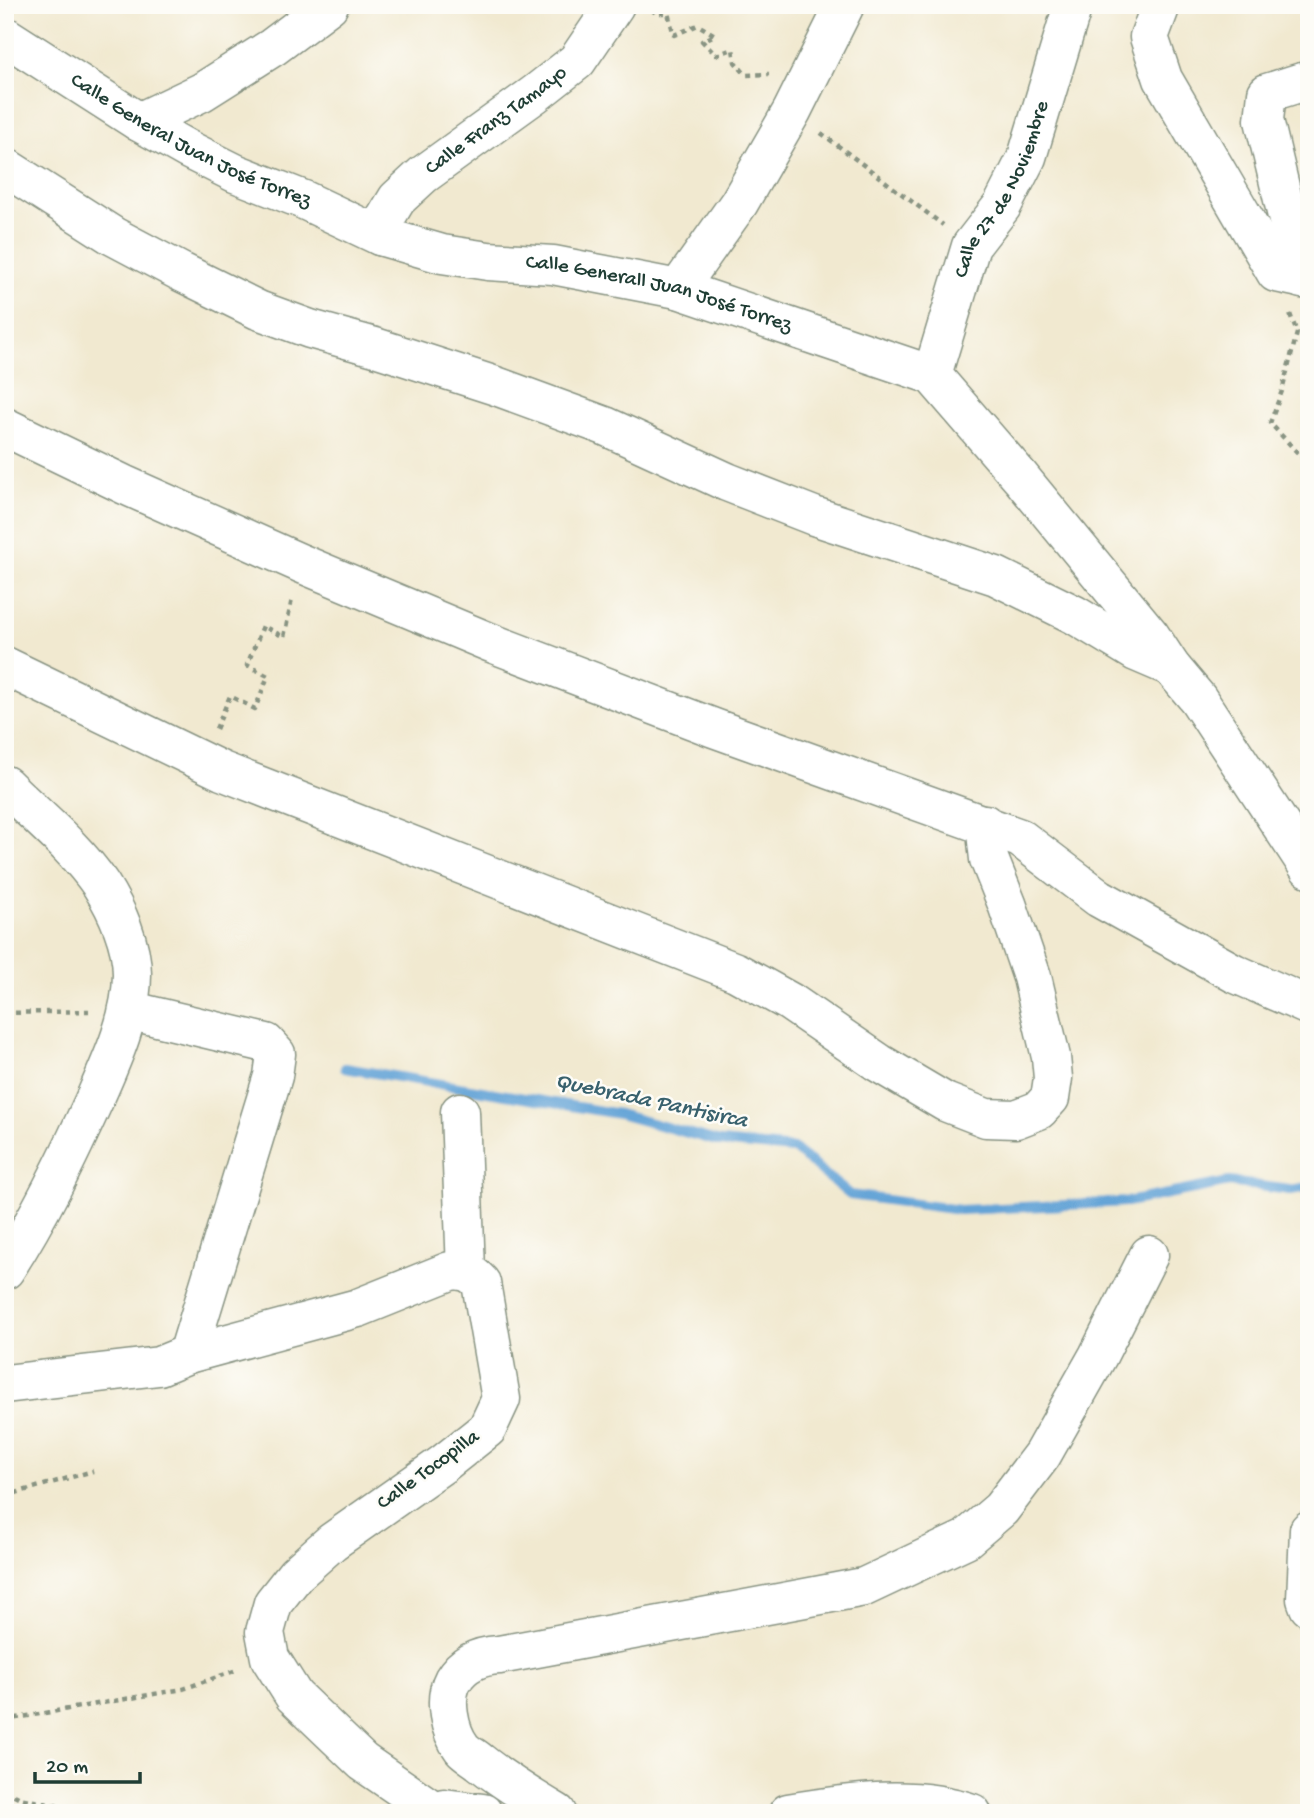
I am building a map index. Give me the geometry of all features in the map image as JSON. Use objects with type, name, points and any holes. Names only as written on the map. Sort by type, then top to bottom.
[{"type":"street","points":[[139,122],[202,92],[273,47],[329,5]]},
{"type":"street","name":"Calle Franz Tamayo","points":[[380,236],[382,224],[397,199],[423,175],[536,94],[577,61],[615,5]]},
{"type":"street","points":[[678,289],[745,192],[793,111],[845,5]]},
{"type":"street","name":"Calle 27 de Noviembre","points":[[932,375],[971,246],[1002,206],[1027,157],[1073,5]]},
{"type":"street","points":[[1161,5],[1149,37],[1163,79],[1296,277]]},
{"type":"street","name":"Calle General Juan José Torrez","points":[[5,36],[139,122],[235,173],[304,200],[380,236]]},
{"type":"street","points":[[1296,277],[1264,120],[1267,93],[1302,82],[1309,84]]},
{"type":"street","points":[[5,167],[113,236],[258,310],[310,329],[374,346],[496,386],[605,426],[727,482],[814,516],[996,576],[1075,615],[1136,652],[1171,667]]},
{"type":"street","name":"Calle Generall Juan José Torrez","points":[[380,236],[442,254],[488,261],[553,265],[678,289],[932,375]]},
{"type":"street","points":[[932,375],[1150,635],[1171,667],[1198,699],[1309,868]]},
{"type":"street","points":[[5,427],[125,485],[300,563],[489,642],[1020,838],[1099,898],[1234,973],[1309,1006]]},
{"type":"street","points":[[5,666],[222,771],[736,972],[790,1002],[879,1063],[945,1102],[985,1118],[1016,1119],[1039,1110],[1050,1098],[1053,1079],[1051,1057],[1032,977],[989,859],[985,824]]},
{"type":"street","points":[[5,785],[83,862],[102,886],[130,951],[132,974],[128,1010],[108,1067],[69,1158],[32,1228],[5,1270]]},
{"type":"street","points":[[128,1010],[266,1043],[276,1054],[273,1076],[188,1354]]},
{"type":"street","points":[[5,1384],[159,1366],[188,1354],[358,1308],[450,1271],[466,1271],[460,1112]]},
{"type":"street","points":[[557,1813],[505,1781],[462,1748],[447,1706],[449,1692],[462,1669],[485,1656],[864,1587],[966,1539],[1001,1509],[1042,1455],[1098,1356],[1149,1255]]},
{"type":"street","name":"Calle Tocopilla","points":[[437,1813],[363,1762],[294,1696],[270,1658],[265,1632],[273,1603],[296,1574],[332,1542],[443,1464],[486,1429],[496,1413],[501,1399],[481,1283],[466,1271]]},
{"type":"street","points":[[1309,1530],[1306,1599],[1309,1607]]},
{"type":"street","points":[[788,1813],[875,1802],[921,1802],[954,1806],[972,1813]]},
{"type":"street","points":[[437,1813],[444,1808],[483,1813]]},
{"type":"path","points":[[1296,277],[1297,333],[1282,391],[1270,423],[1309,465]]},
{"type":"path","points":[[215,731],[230,696],[255,709],[268,676],[247,665],[263,626],[284,637],[300,563]]},
{"type":"path","points":[[5,1013],[128,1010]]},
{"type":"path","points":[[5,1496],[93,1471]]},
{"type":"path","points":[[5,1720],[183,1689],[270,1658]]},
{"type":"path","points":[[5,1790],[20,1798],[93,1813]]},
{"type":"waterway","name":"Quebrada Pantisirca","points":[[345,1068],[619,1114],[720,1142],[794,1149],[850,1195],[960,1210],[1127,1202],[1229,1182],[1290,1190],[1309,1187]]}]
